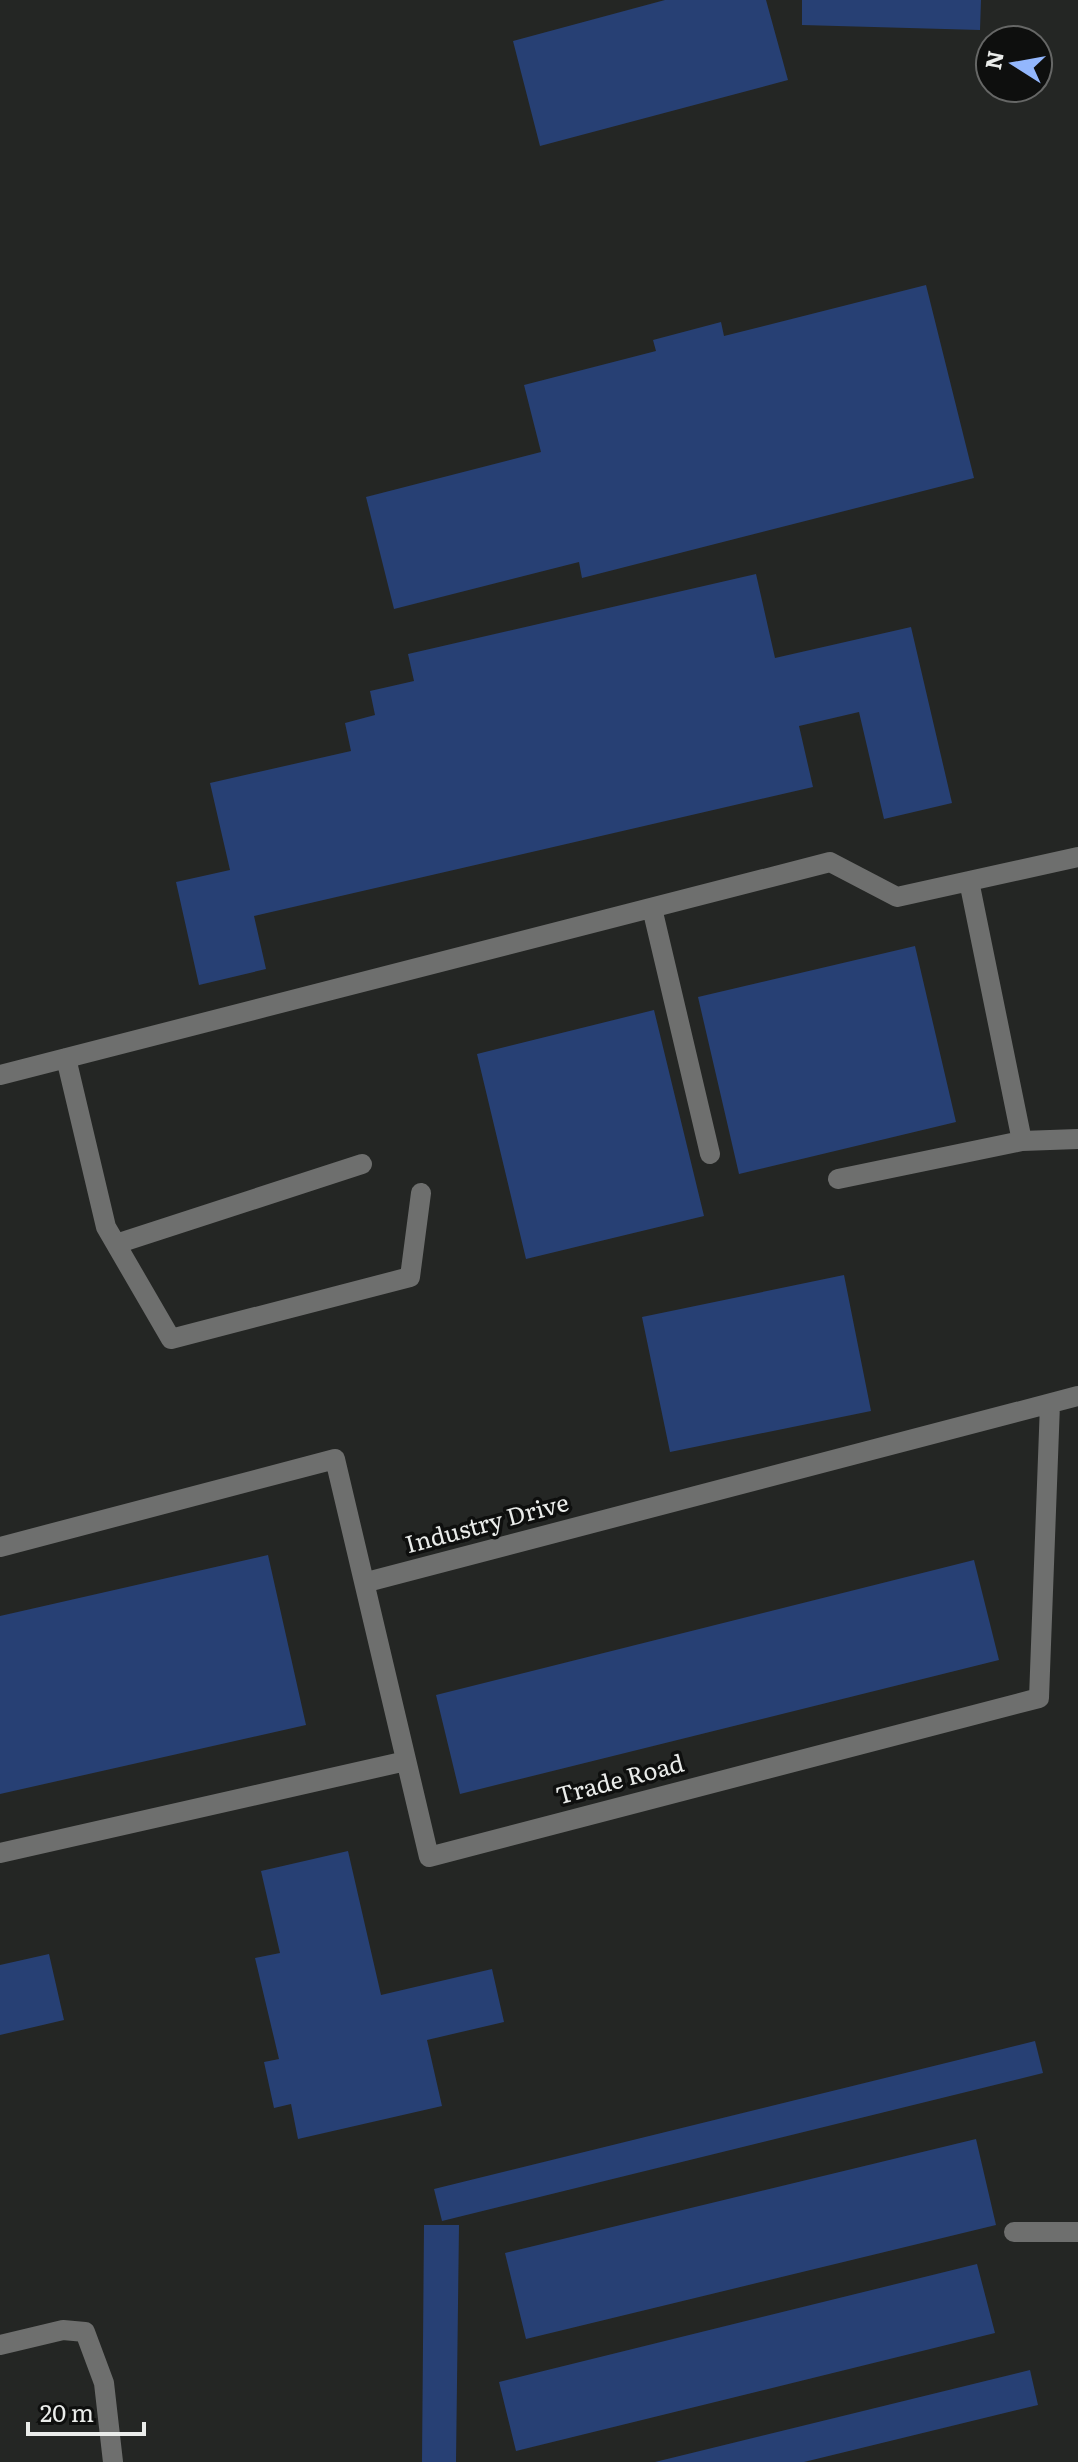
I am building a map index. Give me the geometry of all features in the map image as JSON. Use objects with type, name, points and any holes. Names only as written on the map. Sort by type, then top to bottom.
[{"type":"lane","points":[[0,1075],[830,862],[897,897],[1078,857]]},
{"type":"lane","points":[[969,881],[1022,1141]]},
{"type":"lane","points":[[652,908],[710,1154]]},
{"type":"lane","points":[[66,1058],[106,1227],[171,1339],[410,1277],[421,1193]]},
{"type":"lane","points":[[838,1179],[1022,1141],[1078,1139]]},
{"type":"lane","points":[[116,1244],[362,1164]]},
{"type":"lane","name":"Industry Drive","points":[[367,1582],[1078,1396]]},
{"type":"lane","name":"Trade Road","points":[[406,1761],[429,1857],[1039,1698],[1050,1404]]},
{"type":"lane","points":[[0,1547],[335,1459],[367,1582],[406,1761],[0,1853]]},
{"type":"lane","points":[[1014,2232],[1078,2232]]},
{"type":"lane","points":[[0,2345],[63,2330],[85,2332],[104,2383],[113,2462]]},
{"type":"building","points":[[665,0],[766,0],[788,80],[540,146],[513,41]]},
{"type":"building","points":[[802,0],[981,0],[980,24],[974,24],[974,30],[802,25]]},
{"type":"building","points":[[926,285],[974,478],[582,578],[579,562],[394,609],[366,497],[541,452],[524,385],[656,351],[653,340],[721,322],[724,336]]},
{"type":"building","points":[[756,574],[775,658],[911,627],[952,803],[884,819],[859,712],[799,726],[813,787],[254,916],[266,969],[199,985],[176,882],[230,870],[210,783],[351,751],[345,723],[375,715],[370,691],[414,681],[408,654]]},
{"type":"building","points":[[915,946],[956,1122],[739,1174],[698,997]]},
{"type":"building","points":[[654,1010],[704,1216],[526,1259],[477,1054]]},
{"type":"building","points":[[844,1275],[871,1411],[670,1452],[642,1317]]},
{"type":"building","points":[[268,1555],[306,1725],[0,1794],[0,1616]]},
{"type":"building","points":[[974,1560],[999,1660],[460,1794],[436,1695]]},
{"type":"building","points":[[348,1851],[381,1995],[492,1969],[504,2022],[427,2040],[442,2106],[298,2139],[291,2104],[274,2108],[264,2062],[279,2059],[255,1958],[280,1953],[261,1871]]},
{"type":"building","points":[[49,1954],[64,2020],[0,2035],[0,1965]]},
{"type":"building","points":[[1035,2041],[1043,2073],[442,2221],[434,2189]]},
{"type":"building","points":[[976,2139],[996,2225],[526,2339],[505,2253]]},
{"type":"building","points":[[424,2225],[459,2225],[456,2462],[422,2462]]},
{"type":"building","points":[[977,2264],[995,2333],[516,2451],[499,2382]]},
{"type":"building","points":[[1030,2370],[1038,2405],[804,2462],[655,2462]]}]
